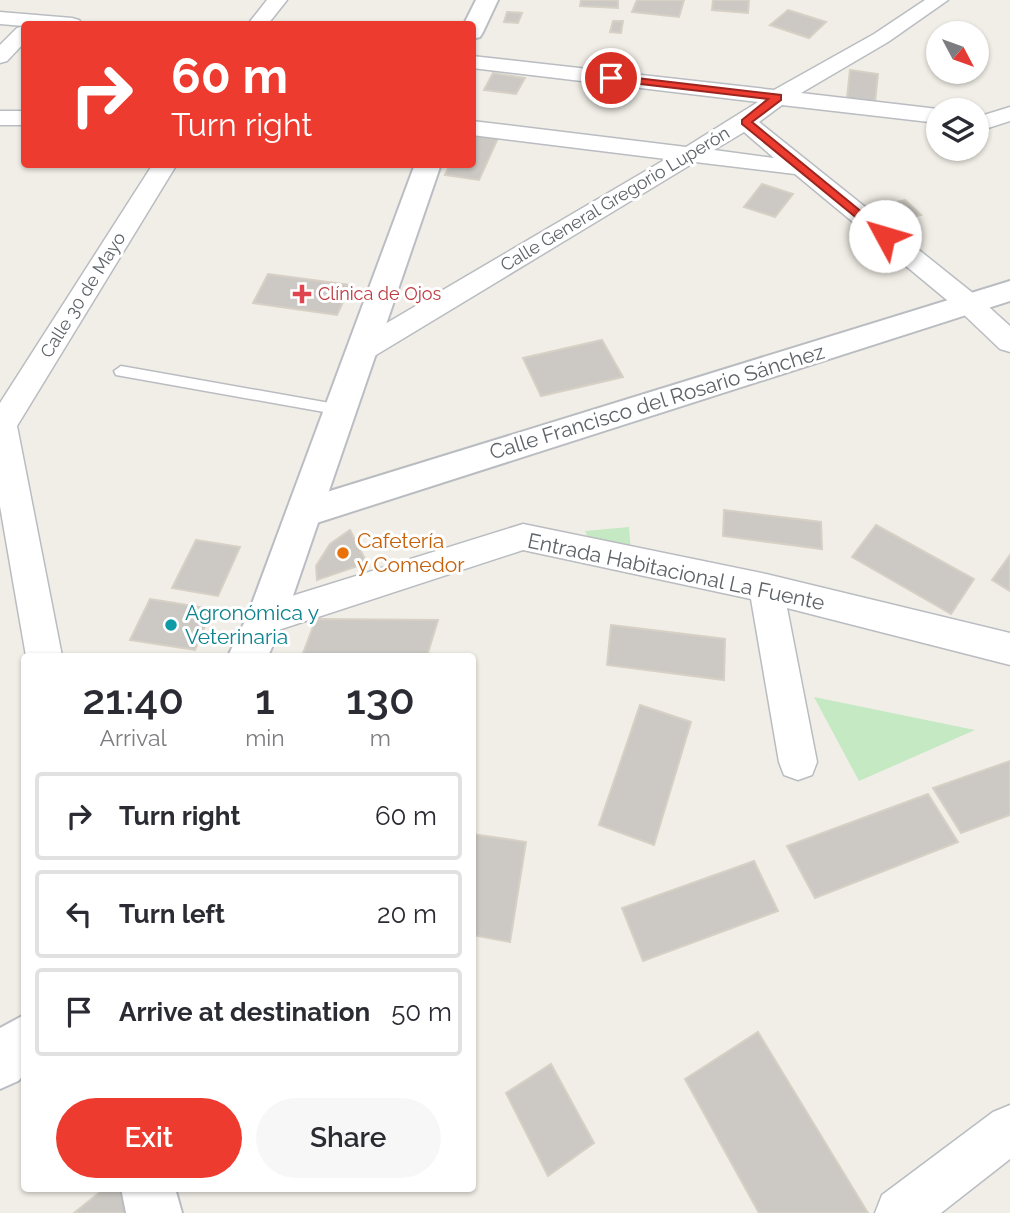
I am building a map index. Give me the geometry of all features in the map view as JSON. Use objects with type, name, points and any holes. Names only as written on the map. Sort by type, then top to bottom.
[{"type":"main road","points":[[476,23],[487,0]]},
{"type":"main road","points":[[249,653],[265,619],[304,513],[427,168]]},
{"type":"main road","name":"Calle Francisco del Rosario Sánchez","points":[[304,513],[1010,291]]},
{"type":"main road","points":[[0,1063],[21,1043]]},
{"type":"main road","points":[[149,1192],[153,1213]]},
{"type":"street","points":[[35,21],[58,0]]},
{"type":"street","points":[[260,21],[277,0]]},
{"type":"street","points":[[908,1],[936,2]]},
{"type":"street","name":"Calle General Gregorio Luperón","points":[[361,351],[745,122],[777,97],[936,2]]},
{"type":"street","points":[[0,18],[21,24]]},
{"type":"street","points":[[0,57],[21,35]]},
{"type":"street","points":[[476,62],[926,115]]},
{"type":"street","points":[[989,119],[1010,114]]},
{"type":"street","points":[[0,118],[21,118]]},
{"type":"street","points":[[745,122],[969,304],[1010,342]]},
{"type":"street","points":[[989,126],[1010,140]]},
{"type":"street","points":[[476,128],[801,167]]},
{"type":"street","name":"Calle 30 de Mayo","points":[[1,422],[162,168]]},
{"type":"street","points":[[1,422],[43,653]]},
{"type":"street","name":"Entrada Habitacional La Fuente","points":[[265,619],[523,537],[766,588],[1010,649]]},
{"type":"street","points":[[766,588],[798,762]]},
{"type":"street","points":[[900,1213],[1010,1129]]},
{"type":"lane","points":[[121,371],[341,410]]},
{"type":"green space","points":[[629,527],[631,553],[592,545],[585,531]]},
{"type":"green space","points":[[814,697],[975,730],[859,781]]},
{"type":"building","points":[[581,0],[618,0],[618,8],[580,6]]},
{"type":"building","points":[[637,0],[684,0],[679,17],[632,12]]},
{"type":"building","points":[[713,0],[749,0],[748,13],[712,10]]},
{"type":"building","points":[[788,10],[826,22],[809,38],[770,25]]},
{"type":"building","points":[[507,12],[522,13],[518,23],[504,22]]},
{"type":"building","points":[[613,21],[623,21],[621,33],[610,32]]},
{"type":"building","points":[[850,70],[878,74],[875,102],[847,98]]},
{"type":"building","points":[[493,73],[525,78],[516,94],[484,90]]},
{"type":"building","points":[[476,135],[498,138],[479,180],[445,175],[448,168],[476,168]]},
{"type":"building","points":[[762,184],[793,194],[775,217],[744,207]]},
{"type":"building","points":[[905,200],[921,215],[891,222],[875,207]]},
{"type":"building","name":"Clínica de Ojos","points":[[268,274],[351,285],[337,315],[253,303]]},
{"type":"building","points":[[602,340],[623,377],[541,396],[523,358]]},
{"type":"building","points":[[724,510],[821,522],[822,549],[723,536]]},
{"type":"building","points":[[876,525],[974,579],[951,614],[852,557]]},
{"type":"building","name":"Cafetería y Comedor","points":[[350,530],[367,563],[317,580],[316,566],[330,544]]},
{"type":"building","points":[[196,540],[240,547],[218,596],[172,588]]},
{"type":"building","points":[[1010,555],[1010,591],[992,580]]},
{"type":"building","name":"Agronómica y Veterinaria","points":[[150,599],[212,609],[195,650],[130,640]]},
{"type":"building","points":[[316,619],[438,620],[428,653],[303,653]]},
{"type":"building","points":[[611,625],[725,639],[724,680],[607,665]]},
{"type":"building","points":[[640,705],[691,722],[654,845],[599,825]]},
{"type":"building","points":[[1010,761],[1010,815],[961,833],[933,788]]},
{"type":"building","points":[[928,794],[958,842],[815,898],[787,846]]},
{"type":"building","points":[[476,835],[526,842],[510,942],[476,936]]},
{"type":"building","points":[[754,861],[778,911],[643,961],[622,908]]},
{"type":"building","points":[[758,1032],[868,1213],[759,1213],[685,1079]]},
{"type":"building","points":[[551,1064],[594,1143],[548,1176],[506,1093]]},
{"type":"building","points":[[100,1192],[131,1192],[140,1213],[74,1213]]},
{"type":"place","name":"Clínica de Ojos","points":[[302,294]]},
{"type":"place","name":"Cafetería y Comedor","points":[[343,553]]},
{"type":"place","name":"Agronómica y Veterinaria","points":[[171,625]]},
{"type":"route","points":[[611,78],[777,97],[745,122],[885,236]]}]
